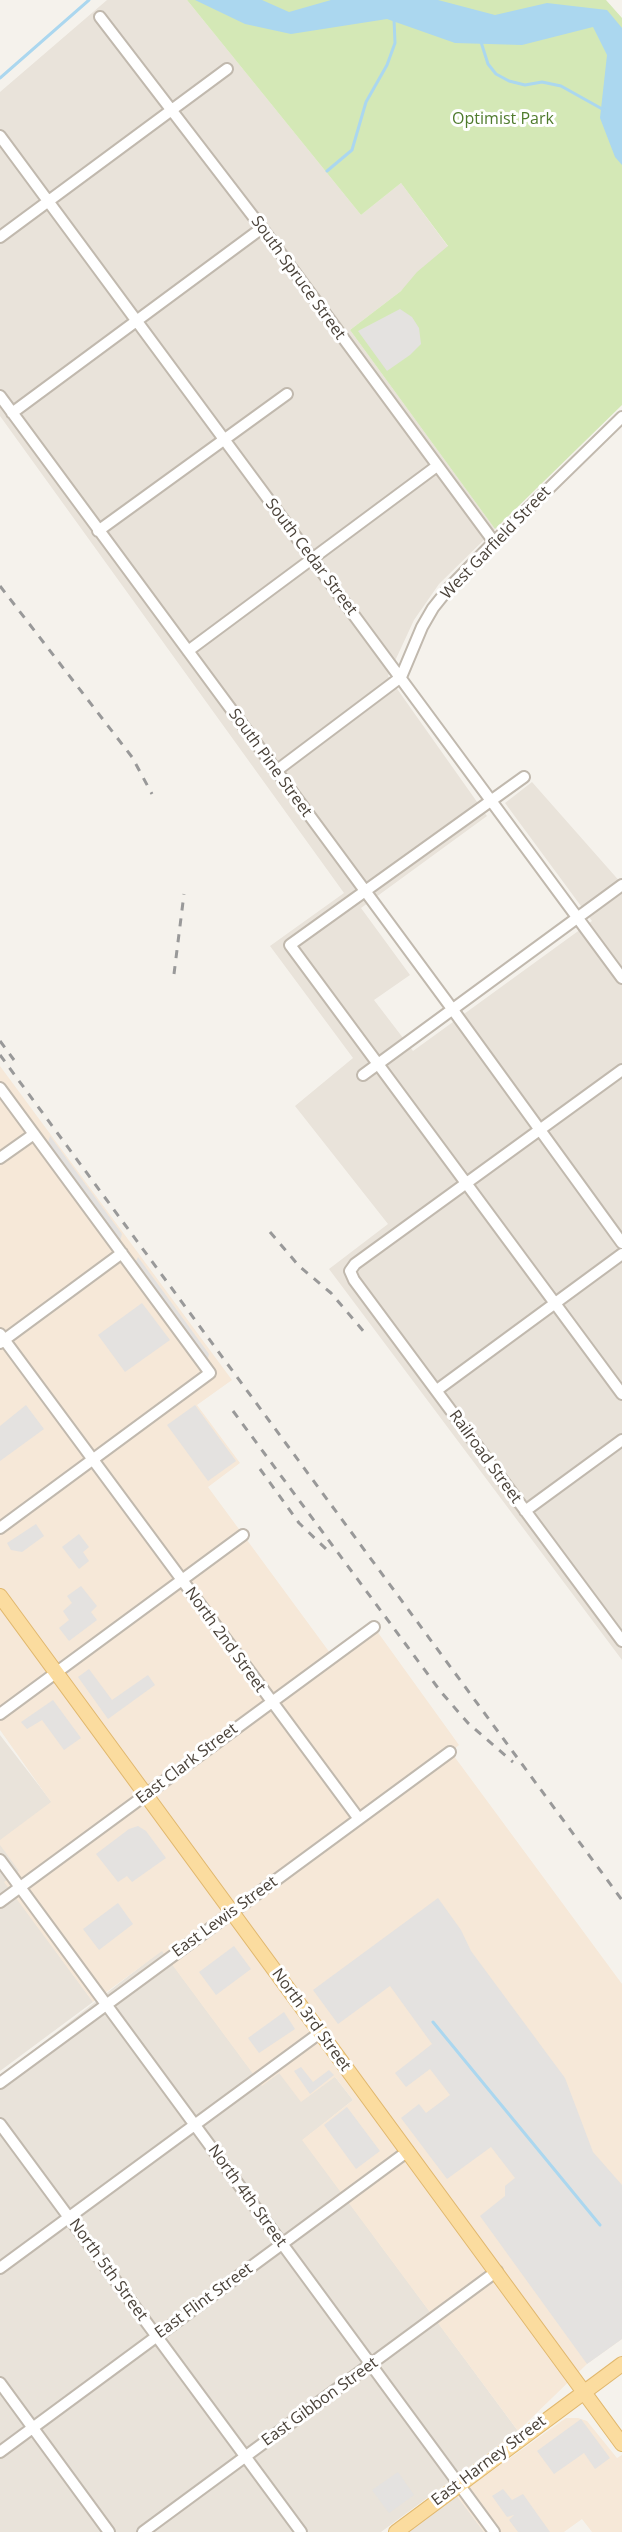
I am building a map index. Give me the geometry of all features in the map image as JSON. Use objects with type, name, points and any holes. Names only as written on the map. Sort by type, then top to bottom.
[{"type":"main road","name":"North 3rd Street","points":[[0,1596],[622,2444]]},
{"type":"main road","name":"East Harney Street","points":[[396,2532],[622,2364]]},
{"type":"street","name":"South Spruce Street","points":[[100,17],[262,228],[494,542]]},
{"type":"street","points":[[0,237],[227,69]]},
{"type":"street","name":"South Cedar Street","points":[[0,136],[622,978]]},
{"type":"street","points":[[12,413],[262,228]]},
{"type":"street","points":[[98,531],[287,394]]},
{"type":"street","name":"South Pine Street","points":[[0,396],[622,1243]]},
{"type":"street","name":"West Garfield Street","points":[[401,677],[433,608],[494,542],[622,417]]},
{"type":"street","points":[[188,651],[437,466]]},
{"type":"street","points":[[276,771],[401,677]]},
{"type":"street","points":[[524,777],[290,945],[622,1394]]},
{"type":"street","points":[[363,1075],[622,885]]},
{"type":"street","points":[[466,1184],[622,1070]]},
{"type":"street","points":[[0,1088],[210,1373],[0,1528]]},
{"type":"street","points":[[0,1158],[34,1134]]},
{"type":"street","name":"Railroad Street","points":[[466,1184],[355,1264],[351,1271],[354,1280],[525,1511],[618,1625],[622,1641]]},
{"type":"street","points":[[1,1339],[122,1253]]},
{"type":"street","points":[[437,1390],[622,1254]]},
{"type":"street","name":"North 2nd Street","points":[[1,1339],[358,1819]]},
{"type":"street","points":[[525,1511],[622,1440]]},
{"type":"street","points":[[0,1714],[243,1535]]},
{"type":"street","name":"East Clark Street","points":[[0,1902],[374,1627]]},
{"type":"street","name":"East Lewis Street","points":[[0,2083],[450,1752]]},
{"type":"street","name":"North 4th Street","points":[[0,1860],[494,2532]]},
{"type":"street","points":[[0,2268],[321,2032]]},
{"type":"street","name":"North 5th Street","points":[[0,2124],[301,2532]]},
{"type":"street","name":"East Flint Street","points":[[0,2452],[408,2151]]},
{"type":"street","name":"East Gibbon Street","points":[[143,2532],[497,2271]]},
{"type":"street","points":[[0,2383],[110,2532]]},
{"type":"shaded area","points":[[107,0],[187,0],[361,215],[401,183],[452,252],[350,330],[495,529],[439,584],[414,620],[388,676],[487,816],[361,908],[410,975],[374,1000],[413,1051],[592,921],[505,803],[532,782],[622,884],[622,1660],[329,1269],[388,1224],[295,1106],[353,1058],[270,946],[344,893],[0,416],[0,92]]},
{"type":"shaded area","points":[[400,309],[412,317],[419,328],[421,344],[387,371],[358,331]]},
{"type":"shaded area","points":[[0,1066],[232,1380],[197,1405],[240,1463],[208,1487],[333,1657],[374,1627],[459,1745],[451,1752],[622,1984],[622,2339],[587,2364],[518,2431],[302,2140],[353,2100],[335,2077],[301,2102],[279,2073],[262,2086],[162,1951],[93,2002],[4,1882],[19,1871],[0,1845],[0,1840],[51,1802],[0,1730]]},
{"type":"shaded area","points":[[50,1136],[122,1234],[120,1242],[47,1146]]},
{"type":"shaded area","points":[[138,1257],[209,1354],[207,1362],[134,1265]]},
{"type":"shaded area","points":[[142,1303],[170,1340],[125,1372],[98,1335]]},
{"type":"shaded area","points":[[26,1405],[44,1429],[0,1461],[0,1426]]},
{"type":"shaded area","points":[[195,1405],[236,1461],[208,1481],[167,1425]]},
{"type":"shaded area","points":[[36,1524],[44,1536],[22,1552],[11,1550],[7,1543]]},
{"type":"shaded area","points":[[79,1534],[89,1547],[83,1552],[89,1561],[79,1569],[62,1547]]},
{"type":"shaded area","points":[[81,1586],[97,1606],[91,1612],[97,1620],[69,1641],[59,1628],[69,1620],[63,1611],[72,1603],[67,1596]]},
{"type":"shaded area","points":[[89,1669],[112,1700],[148,1675],[155,1685],[108,1719],[78,1677]]},
{"type":"shaded area","points":[[53,1700],[81,1738],[64,1750],[42,1720],[27,1729],[21,1722]]},
{"type":"shaded area","points":[[0,1735],[74,1831],[5,1882],[93,2002],[0,2071]]},
{"type":"shaded area","points":[[138,1826],[146,1831],[166,1858],[132,1882],[127,1876],[118,1882],[96,1854],[129,1829]]},
{"type":"shaded area","points":[[438,1898],[461,1930],[471,1951],[565,2078],[593,2152],[622,2185],[622,2339],[587,2364],[480,2216],[505,2196],[505,2186],[515,2178],[491,2147],[447,2179],[401,2118],[419,2104],[426,2113],[450,2095],[430,2069],[406,2087],[395,2073],[432,2044],[390,1986],[338,2024],[313,1990]]},
{"type":"shaded area","points":[[118,1903],[133,1924],[99,1950],[83,1929]]},
{"type":"shaded area","points":[[234,1946],[251,1969],[216,1995],[199,1972]]},
{"type":"shaded area","points":[[162,1950],[262,2085],[279,2073],[335,2077],[353,2100],[303,2140],[518,2431],[381,2532],[0,2532],[0,2076]]},
{"type":"shaded area","points":[[284,2012],[295,2029],[259,2053],[248,2038]]},
{"type":"shaded area","points":[[301,2067],[313,2082],[329,2070],[334,2075],[310,2094],[294,2071]]},
{"type":"shaded area","points":[[347,2107],[380,2151],[356,2169],[324,2125]]},
{"type":"shaded area","points":[[566,2418],[587,2421],[617,2458],[622,2455],[622,2532],[592,2532],[582,2519],[564,2532],[484,2532],[457,2496]]},
{"type":"shaded area","points":[[581,2419],[610,2458],[595,2469],[584,2453],[554,2474],[537,2451]]},
{"type":"shaded area","points":[[398,2472],[414,2495],[389,2513],[372,2490]]},
{"type":"shaded area","points":[[503,2489],[512,2500],[523,2494],[550,2532],[518,2532],[509,2520],[514,2515],[507,2517],[492,2496]]},
{"type":"shaded area","points":[[457,2496],[484,2532],[408,2532]]},
{"type":"green space","name":"Optimist Park","points":[[187,0],[606,0],[622,18],[622,405],[495,529],[350,330],[401,291],[417,272],[448,246],[401,183],[361,215]]},
{"type":"water","points":[[195,0],[262,0],[289,12],[331,0],[438,0],[495,15],[547,3],[607,10],[622,28],[622,165],[615,157],[600,118],[607,55],[593,27],[522,45],[455,43],[387,19],[291,34],[245,24]]},
{"type":"waterway","points":[[0,78],[89,0]]},
{"type":"waterway","points":[[327,171],[352,150],[366,102],[387,65],[395,43],[394,19]]},
{"type":"waterway","points":[[481,42],[488,64],[496,74],[509,81],[525,85],[542,82],[561,86],[604,110]]},
{"type":"waterway","points":[[433,2022],[600,2225]]},
{"type":"railway","points":[[0,586],[132,757],[152,794]]},
{"type":"railway","points":[[174,974],[184,894]]},
{"type":"railway","points":[[0,1041],[14,1060]]},
{"type":"railway","points":[[0,1055],[622,1900]]},
{"type":"railway","points":[[270,1232],[299,1266],[331,1293],[365,1333]]},
{"type":"railway","points":[[233,1411],[441,1692],[468,1723],[513,1762]]},
{"type":"railway","points":[[260,1469],[299,1523],[326,1549]]}]
